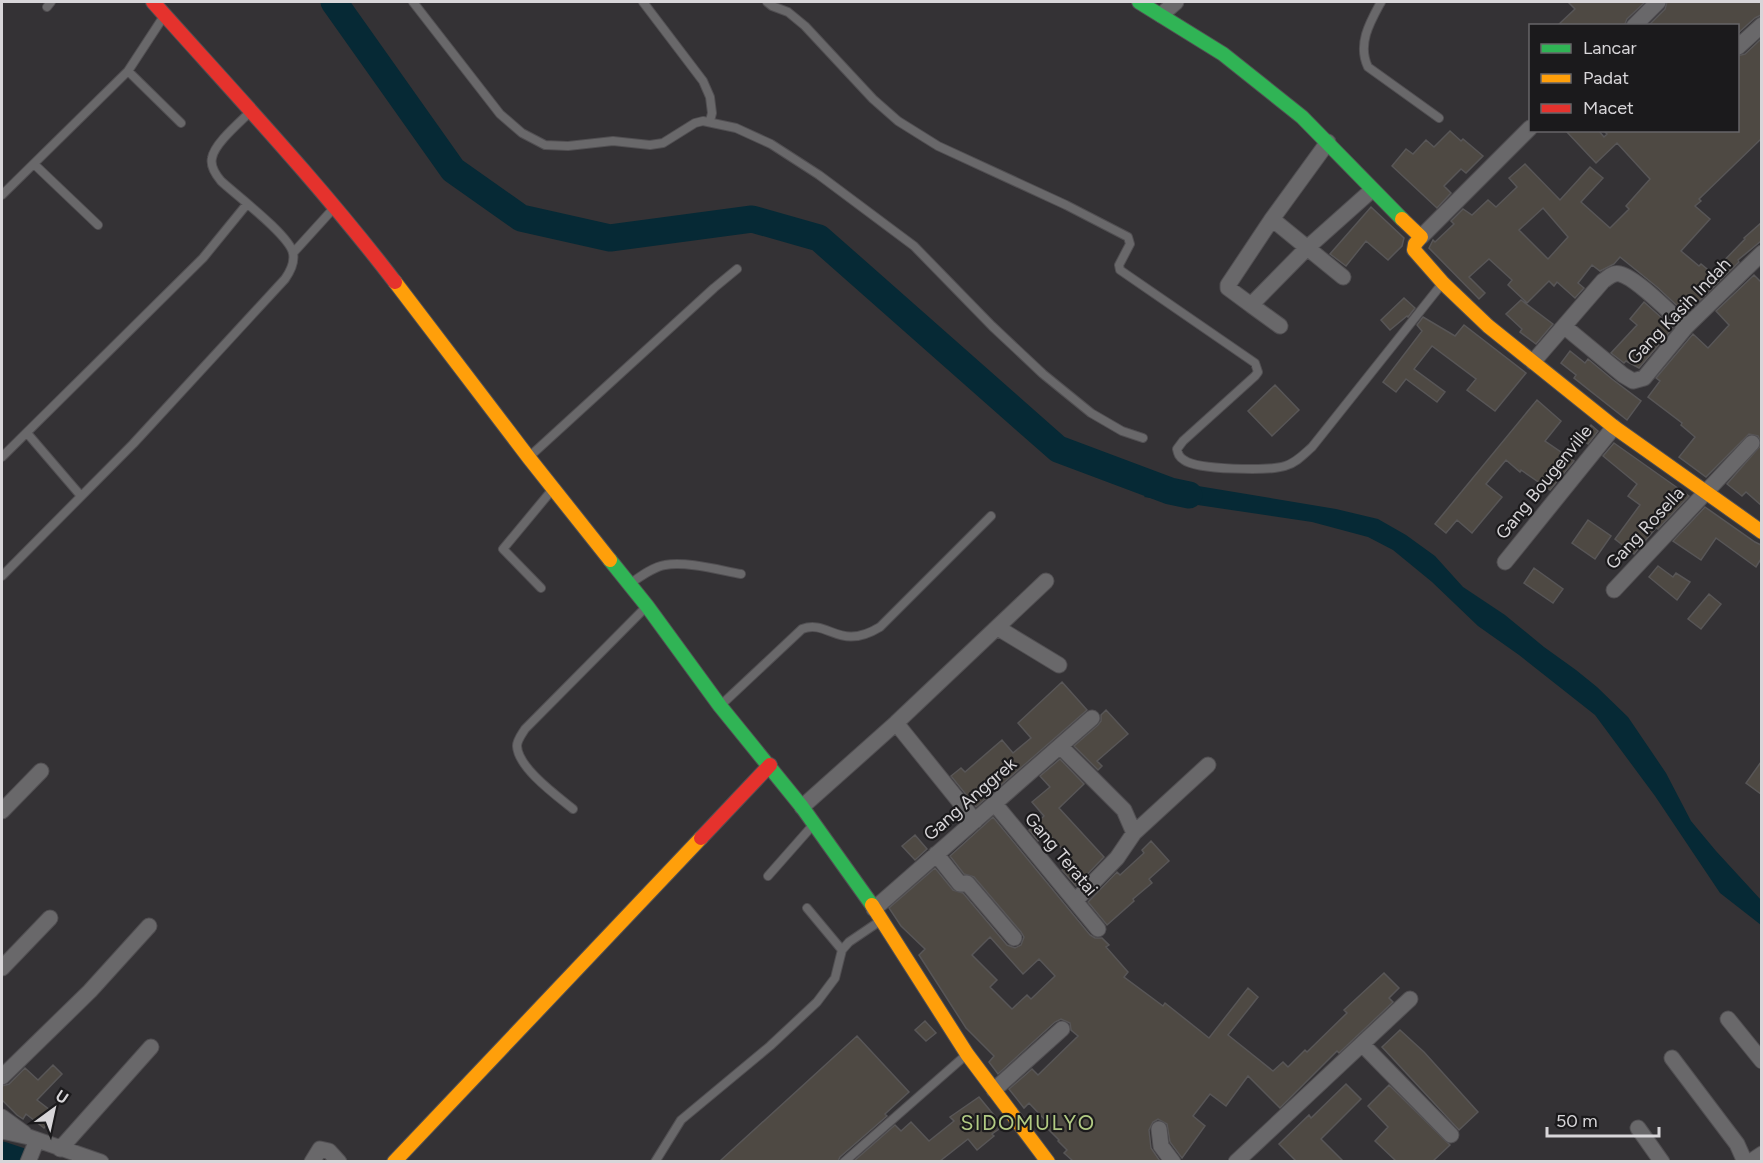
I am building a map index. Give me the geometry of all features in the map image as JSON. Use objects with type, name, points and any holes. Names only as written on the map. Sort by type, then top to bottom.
[{"type":"street","points":[[153,2],[251,111],[370,250],[529,458],[647,606],[720,706],[770,765],[878,915],[967,1054],[1048,1161]]},
{"type":"street","points":[[1139,2],[1223,54],[1302,117],[1421,237]]},
{"type":"street","points":[[1161,15],[1176,2]]},
{"type":"street","points":[[1636,24],[1658,2]]},
{"type":"street","points":[[1739,46],[1761,25]]},
{"type":"street","points":[[1529,129],[1421,237],[1415,244],[1414,250],[1443,283],[1488,326],[1614,427],[1705,493],[1758,524]]},
{"type":"street","points":[[1280,326],[1228,288],[1228,285],[1328,142]]},
{"type":"street","points":[[1251,305],[1307,248],[1372,190]]},
{"type":"street","points":[[1272,219],[1343,277]]},
{"type":"street","name":"Gang Kasih Indah","points":[[1565,327],[1623,375],[1633,381],[1639,381],[1649,373],[1686,327],[1761,253]]},
{"type":"street","points":[[1533,362],[1603,280],[1611,274],[1619,273],[1635,282],[1686,327]]},
{"type":"street","name":"Gang Bougenville","points":[[1504,562],[1614,427]]},
{"type":"street","name":"Gang Rosella","points":[[1614,590],[1752,444]]},
{"type":"street","points":[[802,807],[896,723],[1046,581]]},
{"type":"street","points":[[998,628],[1059,665]]},
{"type":"street","name":"Gang Anggrek","points":[[878,915],[936,854],[1092,718]]},
{"type":"street","points":[[896,723],[975,821]]},
{"type":"street","points":[[1060,746],[1124,810],[1134,833]]},
{"type":"street","points":[[394,1161],[770,765]]},
{"type":"street","points":[[1075,901],[1118,858],[1134,833],[1208,765]]},
{"type":"street","points":[[2,811],[41,771]]},
{"type":"street","name":"Gang Teratai","points":[[994,803],[1098,929]]},
{"type":"street","points":[[936,854],[960,884],[967,883],[1014,938]]},
{"type":"street","points":[[2,968],[50,918]]},
{"type":"street","points":[[2,1077],[90,991],[149,926]]},
{"type":"street","points":[[1236,1161],[1410,999]]},
{"type":"street","points":[[1728,1019],[1761,1060]]},
{"type":"street","points":[[994,1090],[1062,1029]]},
{"type":"street","points":[[1362,1044],[1451,1135]]},
{"type":"street","points":[[60,1149],[151,1047]]},
{"type":"street","points":[[1672,1058],[1737,1144],[1745,1161]]},
{"type":"street","points":[[2,1117],[31,1148]]},
{"type":"street","points":[[1638,1128],[1662,1161]]},
{"type":"street","points":[[1159,1129],[1161,1146],[1173,1161]]},
{"type":"street","points":[[2,1131],[31,1148],[60,1149],[101,1161]]},
{"type":"street","points":[[312,1161],[320,1149],[329,1151],[339,1161]]},
{"type":"street","points":[[1750,1161],[1761,1154]]},
{"type":"lane","points":[[413,2],[500,114],[522,133],[545,145],[568,146],[614,141],[650,146],[663,143],[695,123],[710,121],[736,128],[771,144],[819,175],[914,246],[992,326],[1043,374],[1091,413],[1122,431],[1143,438]]},
{"type":"lane","points":[[643,2],[703,81],[710,97],[712,113],[710,121]]},
{"type":"lane","points":[[767,2],[788,12],[805,26],[873,99],[898,121],[938,146],[1066,205],[1128,237],[1130,243],[1119,265],[1120,270],[1255,363],[1258,372],[1255,376],[1177,449],[1178,455],[1185,461],[1208,466],[1256,469],[1284,466],[1302,456],[1312,447],[1443,283]]},
{"type":"lane","points":[[1381,2],[1363,44],[1364,58],[1368,67],[1439,118]]},
{"type":"lane","points":[[2,195],[128,70],[165,15]]},
{"type":"lane","points":[[128,70],[181,123]]},
{"type":"lane","points":[[2,576],[141,435],[292,269],[293,253],[282,236],[220,181],[214,170],[212,159],[217,147],[251,111]]},
{"type":"lane","points":[[34,164],[98,225]]},
{"type":"lane","points":[[2,457],[203,258],[247,204]]},
{"type":"lane","points":[[293,253],[334,208]]},
{"type":"lane","points":[[529,458],[737,269]]},
{"type":"lane","points":[[27,433],[81,496]]},
{"type":"lane","points":[[541,588],[503,549],[554,489]]},
{"type":"lane","points":[[720,706],[802,628],[815,627],[852,638],[866,636],[880,627],[991,516]]},
{"type":"lane","points":[[630,584],[645,573],[664,565],[686,565],[741,574]]},
{"type":"lane","points":[[573,809],[533,774],[521,759],[517,746],[519,739],[525,729],[647,606]]},
{"type":"lane","points":[[768,876],[814,825]]},
{"type":"lane","points":[[807,908],[842,950]]},
{"type":"lane","points":[[655,1161],[681,1120],[770,1046],[817,1002],[835,978],[842,950],[878,915]]},
{"type":"lane","points":[[844,1161],[967,1054]]},
{"type":"water","points":[[1157,482],[1186,484],[1336,509],[1378,519],[1406,535],[1435,556],[1463,587],[1505,615],[1576,670],[1628,717],[1666,773],[1691,821],[1761,900],[1761,925],[1720,893],[1655,796],[1595,715],[1478,626],[1432,582],[1393,550],[1368,537],[1312,522],[1144,497]]},
{"type":"building","points":[[1568,2],[1645,2],[1625,24],[1559,24],[1575,9]]},
{"type":"building","points":[[1667,2],[1761,2],[1761,15],[1739,32],[1739,24],[1650,24],[1665,9]]},
{"type":"building","points":[[1761,39],[1761,139],[1699,199],[1701,201],[1695,206],[1710,219],[1681,251],[1699,266],[1701,264],[1712,273],[1761,223],[1761,241],[1738,260],[1739,262],[1686,314],[1620,257],[1614,264],[1600,271],[1592,265],[1578,283],[1584,288],[1575,298],[1557,282],[1554,286],[1549,281],[1527,303],[1508,285],[1512,280],[1489,259],[1469,277],[1485,293],[1479,299],[1429,248],[1433,240],[1435,242],[1454,224],[1451,221],[1463,209],[1472,215],[1488,200],[1496,207],[1517,187],[1509,178],[1525,164],[1560,200],[1590,167],[1603,178],[1581,202],[1610,228],[1629,209],[1626,206],[1650,179],[1617,143],[1596,163],[1567,132],[1600,132],[1604,137],[1607,134],[1605,132],[1739,132],[1739,56],[1745,54]],"holes":[[[1543,208],[1568,237],[1548,259],[1519,230]]]},
{"type":"building","points":[[1450,131],[1483,156],[1466,173],[1461,169],[1444,186],[1451,193],[1437,208],[1392,166],[1406,149],[1413,154],[1426,140],[1434,147]]},
{"type":"building","points":[[1371,207],[1404,238],[1402,246],[1388,260],[1366,241],[1346,266],[1330,254]]},
{"type":"building","points":[[1754,275],[1761,282],[1761,443],[1758,436],[1749,434],[1706,477],[1679,457],[1695,437],[1681,425],[1682,423],[1648,397],[1660,381],[1656,378],[1693,334],[1708,348],[1729,325],[1716,311]]},
{"type":"building","points":[[1404,298],[1415,308],[1408,317],[1390,330],[1381,320]]},
{"type":"building","points":[[1521,300],[1553,324],[1536,344],[1520,332],[1522,329],[1506,314]]},
{"type":"building","points":[[1644,302],[1673,328],[1639,368],[1626,361],[1624,363],[1611,353],[1637,325],[1630,319]]},
{"type":"building","points":[[1423,317],[1455,336],[1464,325],[1526,373],[1495,411],[1467,390],[1476,379],[1432,346],[1414,369],[1445,392],[1437,402],[1406,379],[1396,392],[1383,382],[1422,331],[1417,325]]},
{"type":"building","points":[[1570,351],[1585,363],[1588,359],[1641,401],[1627,420],[1574,378],[1576,375],[1561,363]]},
{"type":"building","points":[[1275,385],[1299,410],[1272,436],[1248,411]]},
{"type":"building","points":[[1537,400],[1561,421],[1545,441],[1574,461],[1550,490],[1521,470],[1520,472],[1506,460],[1486,484],[1502,497],[1472,533],[1457,520],[1446,533],[1435,524]]},
{"type":"building","points":[[1591,425],[1598,431],[1588,444],[1580,438]]},
{"type":"building","points":[[1614,443],[1689,496],[1658,529],[1656,528],[1634,554],[1615,539],[1640,505],[1628,496],[1637,484],[1603,456]]},
{"type":"building","points":[[1761,445],[1761,505],[1746,492],[1742,496],[1727,484]]},
{"type":"building","points":[[1705,507],[1761,545],[1761,559],[1756,567],[1716,538],[1701,560],[1673,541]]},
{"type":"building","points":[[1588,520],[1611,536],[1595,559],[1572,543]]},
{"type":"building","points":[[1658,566],[1673,577],[1676,573],[1690,582],[1677,600],[1649,577]]},
{"type":"building","points":[[1534,568],[1563,589],[1553,603],[1524,583]]},
{"type":"building","points":[[1709,594],[1721,604],[1701,629],[1688,619]]},
{"type":"building","points":[[1062,682],[1087,710],[976,807],[951,776],[961,768],[965,772],[1002,740],[1013,753],[1031,738],[1018,723]]},
{"type":"building","points":[[1106,710],[1128,734],[1097,761],[1102,766],[1098,770],[1074,746],[1098,725],[1101,715]]},
{"type":"building","points":[[1060,759],[1084,784],[1059,808],[1104,857],[1076,886],[1062,870],[1073,861],[1047,832],[1038,841],[1029,830],[1044,816],[1032,802],[1050,787],[1040,776]]},
{"type":"building","points":[[1761,762],[1761,794],[1746,783]]},
{"type":"building","points":[[993,817],[1090,935],[1102,938],[1109,945],[1106,947],[1128,972],[1124,977],[1163,1006],[1165,1003],[1209,1038],[1248,988],[1258,997],[1228,1035],[1273,1071],[1283,1062],[1288,1067],[1305,1050],[1307,1052],[1347,1013],[1344,1010],[1384,973],[1399,988],[1389,998],[1393,1002],[1339,1053],[1337,1051],[1280,1108],[1248,1076],[1226,1106],[1210,1094],[1193,1116],[1205,1126],[1182,1158],[1170,1142],[1167,1124],[1158,1119],[1153,1122],[1149,1130],[1151,1148],[1160,1161],[1073,1161],[1064,1153],[1067,1150],[1059,1140],[1044,1125],[1047,1122],[1029,1103],[1024,1108],[1009,1089],[1032,1069],[1038,1075],[1078,1036],[1071,1030],[1070,1023],[1061,1019],[1055,1022],[998,1074],[989,1062],[994,1056],[966,1028],[919,955],[925,949],[901,926],[889,908],[935,868],[953,890],[963,893],[1007,945],[1015,948],[1021,945],[1024,937],[1021,932],[974,877],[964,874],[950,856]],"holes":[[[990,937],[1023,974],[1039,959],[1055,976],[1031,999],[1027,995],[1012,1009],[990,987],[997,980],[972,955]]]},
{"type":"building","points":[[915,835],[927,849],[915,860],[902,846]]},
{"type":"building","points":[[1151,841],[1169,861],[1149,879],[1152,883],[1107,925],[1088,902],[1117,872],[1120,875],[1144,853],[1142,850]]},
{"type":"building","points":[[925,1021],[936,1033],[926,1041],[915,1030]]},
{"type":"building","points":[[1400,1030],[1424,1052],[1478,1112],[1459,1130],[1382,1047]]},
{"type":"building","points":[[857,1036],[909,1092],[885,1114],[887,1116],[838,1161],[720,1161]]},
{"type":"building","points":[[53,1065],[62,1074],[37,1100],[55,1114],[44,1128],[26,1114],[23,1119],[17,1115],[2,1100],[2,1086],[9,1084],[25,1068],[38,1080]]},
{"type":"building","points":[[1346,1084],[1361,1099],[1321,1139],[1343,1161],[1296,1161],[1279,1144],[1309,1115],[1311,1118]]},
{"type":"building","points":[[1389,1085],[1450,1145],[1433,1161],[1396,1161],[1375,1141],[1388,1127],[1368,1106]]},
{"type":"building","points":[[979,1097],[1003,1126],[977,1150],[968,1139],[940,1161],[854,1161],[895,1125],[901,1131],[911,1122],[929,1141],[954,1121],[950,1117]]},
{"type":"waterway","points":[[334,2],[453,170],[521,218],[610,238],[752,219],[819,238],[1058,449],[1170,491],[1189,495]]},
{"type":"waterway","points":[[2,1155],[23,1162]]},
{"type":"traffic: fast","points":[[1139,2],[1223,54],[1302,117],[1402,219]]},
{"type":"traffic: fast","points":[[610,560],[647,606],[720,706],[802,807],[872,905]]},
{"type":"traffic: slow","points":[[1402,219],[1421,237],[1415,244],[1414,250],[1443,283],[1488,326],[1614,427],[1762,532]]},
{"type":"traffic: slow","points":[[395,282],[610,560]]},
{"type":"traffic: slow","points":[[394,1162],[701,838]]},
{"type":"traffic: slow","points":[[872,905],[967,1054],[1048,1162]]},
{"type":"traffic: jam","points":[[153,2],[307,175],[395,282]]},
{"type":"traffic: jam","points":[[701,838],[770,765]]},
{"type":"district","name":"SIDOMULYO","points":[[1028,1123]]}]
